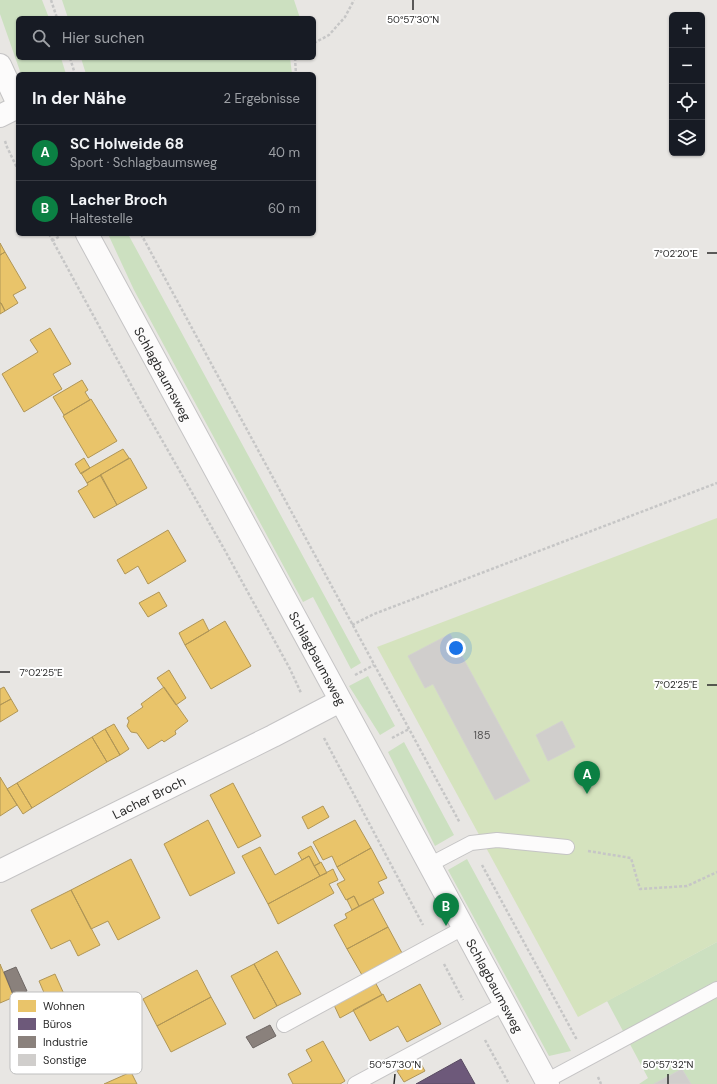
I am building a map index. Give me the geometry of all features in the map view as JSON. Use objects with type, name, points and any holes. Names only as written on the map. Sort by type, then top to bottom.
[{"type":"main road","points":[[0,66],[16,100]]},
{"type":"main road","points":[[2,125],[16,109]]},
{"type":"main road","name":"Schlagbaumsweg","points":[[88,236],[547,1082]]},
{"type":"main road","name":"Lacher Broch","points":[[0,871],[340,701]]},
{"type":"lane","points":[[429,865],[471,843],[497,840],[568,847]]},
{"type":"lane","points":[[284,1025],[463,928]]},
{"type":"lane","points":[[547,1082],[717,989]]},
{"type":"lane","points":[[355,1084],[504,1004]]},
{"type":"path","points":[[51,0],[56,16]]},
{"type":"path","points":[[316,42],[329,35],[345,17],[354,0]]},
{"type":"path","points":[[71,60],[74,72]]},
{"type":"path","points":[[295,60],[296,72]]},
{"type":"path","points":[[2,125],[7,147],[16,166]]},
{"type":"path","points":[[50,236],[290,669],[312,716],[433,945],[509,1084]]},
{"type":"path","points":[[52,241],[61,236]]},
{"type":"path","points":[[142,236],[601,1084]]},
{"type":"path","points":[[352,625],[374,614],[717,483]]},
{"type":"path","points":[[568,847],[631,858],[640,889],[687,886],[717,872]]},
{"type":"green space","points":[[0,0],[42,0],[48,16],[16,16],[16,60],[0,14]]},
{"type":"green space","points":[[62,0],[294,0],[299,16],[67,16]]},
{"type":"green space","points":[[16,60],[62,60],[65,72],[20,72]]},
{"type":"green space","points":[[82,60],[290,60],[292,72],[85,72]]},
{"type":"green space","points":[[109,236],[129,236],[361,663],[351,669],[313,597],[303,602],[134,290]]},
{"type":"green space","points":[[717,518],[717,942],[578,1017],[377,647]]},
{"type":"green space","points":[[368,676],[395,726],[380,735],[349,686]]},
{"type":"green space","points":[[404,742],[454,835],[435,846],[388,752]]},
{"type":"green space","points":[[467,859],[571,1051],[549,1056],[448,870]]},
{"type":"green space","points":[[717,942],[717,1084],[639,1084],[648,1078],[607,1001]]},
{"type":"building: Wohnen","points":[[0,243],[5,252],[0,255]]},
{"type":"building: Wohnen","points":[[5,252],[26,288],[13,295],[18,303],[5,311],[0,303],[0,255]]},
{"type":"building: Wohnen","points":[[0,303],[5,311],[0,314]]},
{"type":"building: Wohnen","points":[[50,328],[71,364],[53,374],[62,389],[24,412],[2,374],[38,352],[30,340]]},
{"type":"building: Wohnen","points":[[82,380],[88,390],[85,392],[90,400],[64,415],[53,397]]},
{"type":"building: Wohnen","points":[[91,399],[117,441],[88,458],[63,416]]},
{"type":"building: Wohnen","points":[[123,449],[129,458],[87,483],[81,473]]},
{"type":"building: Wohnen","points":[[84,458],[90,468],[81,474],[75,464]]},
{"type":"building: Wohnen","points":[[130,458],[147,488],[117,505],[100,475]]},
{"type":"building: Wohnen","points":[[101,475],[117,505],[94,518],[78,491],[88,485],[87,483]]},
{"type":"building: Wohnen","points":[[168,530],[186,561],[148,584],[138,566],[125,574],[117,560]]},
{"type":"building: Wohnen","points":[[159,592],[167,606],[148,617],[139,603]]},
{"type":"building: Wohnen","points":[[203,619],[209,631],[185,645],[179,633]]},
{"type":"building: Wohnen","points":[[225,621],[251,666],[211,689],[185,645]]},
{"type":"building: Wohnen","points":[[169,670],[186,698],[176,705],[157,678]]},
{"type":"building: Wohnen","points":[[4,687],[11,699],[0,705],[0,689]]},
{"type":"building: Wohnen","points":[[164,687],[188,721],[175,731],[176,734],[164,742],[162,740],[148,749],[137,733],[131,732],[127,726],[129,721],[127,718],[143,707],[141,704]]},
{"type":"building: Wohnen","points":[[11,699],[18,711],[0,722],[0,705]]},
{"type":"building: Wohnen","points":[[114,724],[129,749],[120,755],[105,729]]},
{"type":"building: Wohnen","points":[[105,729],[120,755],[107,762],[92,737]]},
{"type":"building: Wohnen","points":[[92,737],[107,762],[32,808],[17,783]]},
{"type":"building: Wohnen","points":[[0,777],[17,805],[0,816]]},
{"type":"building: Wohnen","points":[[17,783],[32,808],[23,814],[7,789]]},
{"type":"building: Wohnen","points":[[233,783],[261,836],[238,848],[210,795]]},
{"type":"building: Wohnen","points":[[323,806],[329,817],[308,829],[302,817]]},
{"type":"building: Wohnen","points":[[208,820],[235,873],[190,896],[164,844]]},
{"type":"building: Wohnen","points":[[355,820],[371,848],[337,867],[332,856],[323,860],[313,842]]},
{"type":"building: Wohnen","points":[[311,846],[320,863],[314,866],[309,856],[302,860],[298,853]]},
{"type":"building: Wohnen","points":[[260,847],[275,875],[309,856],[320,876],[268,904],[242,856]]},
{"type":"building: Wohnen","points":[[371,848],[387,878],[378,882],[384,893],[359,906],[354,896],[346,900],[337,884],[345,880],[337,867]]},
{"type":"building: Wohnen","points":[[131,859],[160,918],[118,940],[108,921],[91,929],[71,890]]},
{"type":"building: Wohnen","points":[[321,862],[327,873],[320,876],[314,866]]},
{"type":"building: Wohnen","points":[[333,869],[338,880],[329,884],[334,893],[278,924],[268,904]]},
{"type":"building: Wohnen","points":[[71,890],[100,945],[78,956],[70,940],[51,949],[31,910]]},
{"type":"building: Wohnen","points":[[354,896],[359,906],[352,910],[347,900]]},
{"type":"building: Wohnen","points":[[373,899],[388,927],[347,949],[334,925],[347,918],[345,914]]},
{"type":"building: Wohnen","points":[[388,927],[402,953],[362,975],[347,949]]},
{"type":"building: Wohnen","points":[[277,951],[301,994],[277,1006],[254,964]]},
{"type":"building: Wohnen","points":[[0,964],[12,992],[10,992],[10,999],[0,1003]]},
{"type":"building: Wohnen","points":[[254,964],[277,1006],[254,1019],[231,976]]},
{"type":"building: Wohnen","points":[[197,970],[211,997],[157,1026],[143,999]]},
{"type":"building: Wohnen","points":[[55,974],[63,992],[44,992],[39,981]]},
{"type":"building: Wohnen","points":[[375,982],[382,995],[340,1018],[334,1005]]},
{"type":"building: Wohnen","points":[[420,984],[441,1024],[407,1042],[398,1026],[370,1041],[353,1010],[383,994],[387,1002]]},
{"type":"building: Wohnen","points":[[211,997],[226,1024],[171,1052],[157,1026]]},
{"type":"building: Wohnen","points":[[323,1041],[345,1081],[340,1084],[293,1084],[288,1074],[312,1061],[306,1050]]},
{"type":"building: Wohnen","points":[[419,1060],[425,1071],[404,1082],[397,1071]]},
{"type":"building: Wohnen","points":[[126,1074],[132,1074],[137,1084],[104,1084]]},
{"type":"building: Büros","points":[[461,1059],[475,1084],[416,1084]]},
{"type":"building: Industrie","points":[[16,967],[27,991],[12,992],[4,972]]},
{"type":"building: Industrie","points":[[270,1025],[276,1036],[253,1048],[246,1037]]},
{"type":"building: Sonstige","points":[[450,634],[530,781],[495,800],[433,684],[425,688],[408,656]]},
{"type":"building: Sonstige","points":[[562,721],[575,747],[548,761],[536,735]]},
{"type":"building: Sonstige","points":[[682,1069],[691,1084],[654,1084]]},
{"type":"place","name":"SC Holweide 68","points":[[587,794]]},
{"type":"place","name":"Lacher Broch","points":[[446,926]]}]
